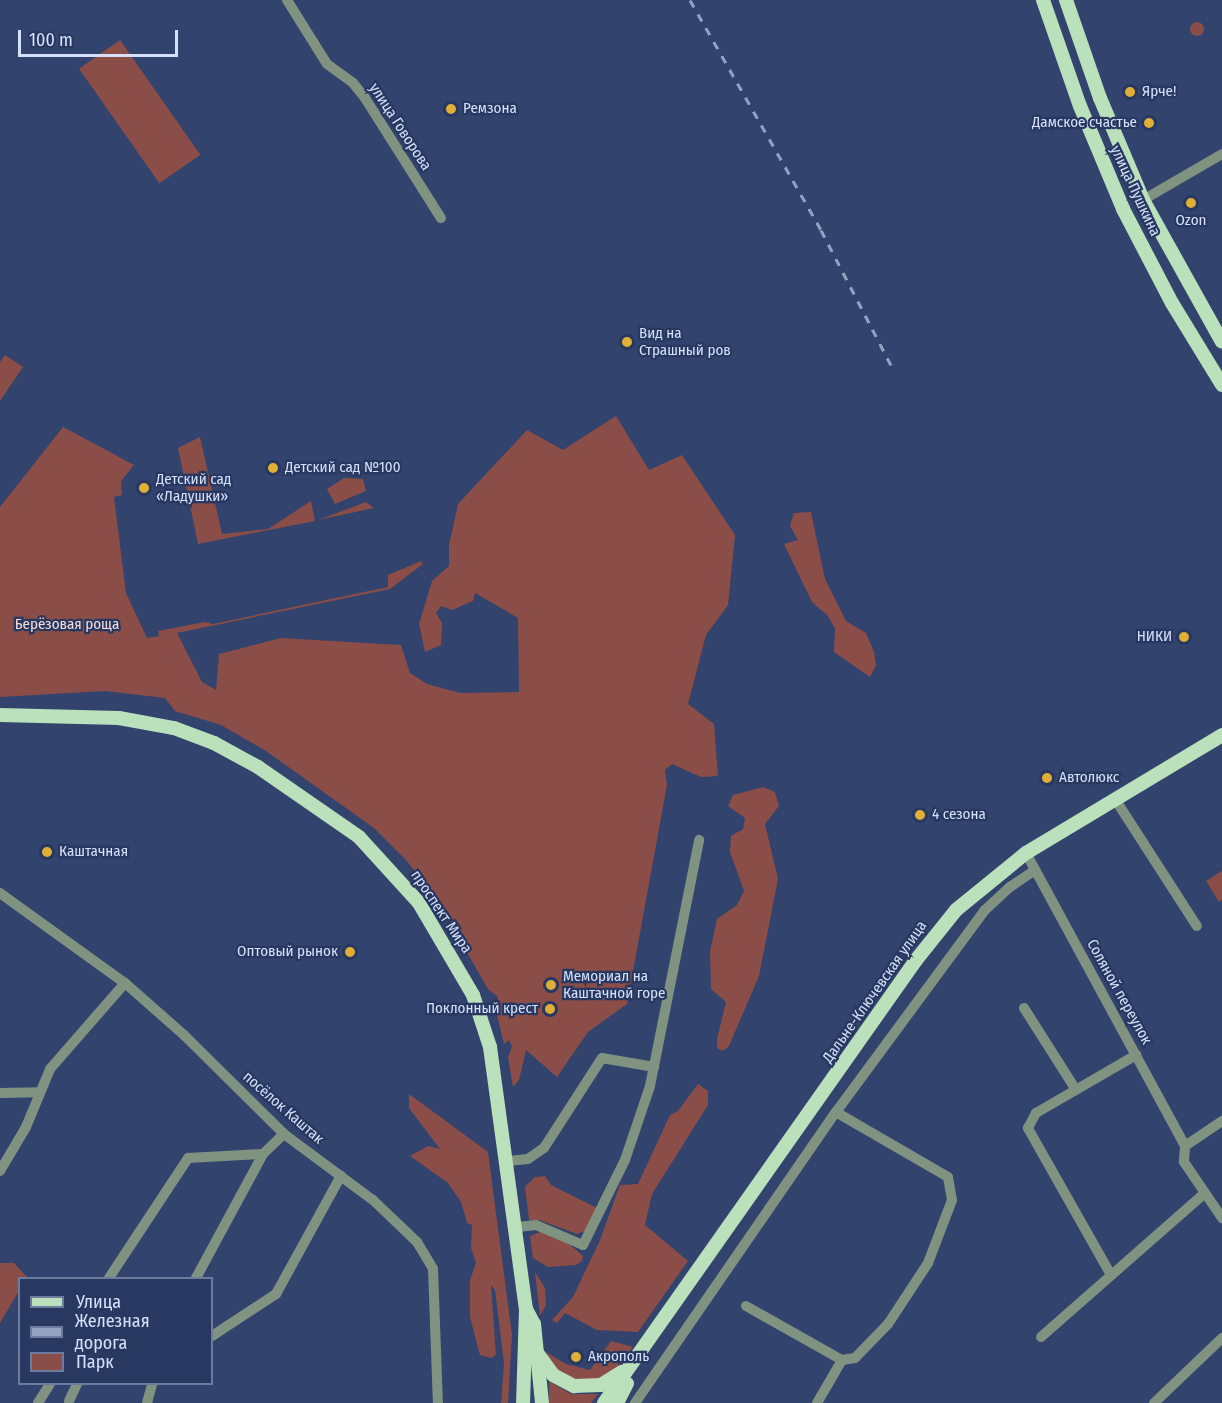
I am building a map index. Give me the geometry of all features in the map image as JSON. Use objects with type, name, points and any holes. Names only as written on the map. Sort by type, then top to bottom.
[{"type":"main road","name":"улица Пушкина","points":[[1043,0],[1080,106],[1123,209],[1172,303],[1222,385]]},
{"type":"main road","name":"улица Пушкина","points":[[1066,0],[1100,98],[1143,200],[1222,342]]},
{"type":"main road","name":"проспект Мира","points":[[0,715],[88,715],[174,728],[236,753],[359,837],[419,903],[472,995],[490,1047],[508,1161],[526,1309],[523,1403]]},
{"type":"main road","name":"Дальне-Ключевская улица","points":[[604,1403],[640,1357],[936,933],[981,887],[1026,853],[1222,735]]},
{"type":"main road","points":[[526,1309],[534,1324],[542,1403]]},
{"type":"main road","points":[[538,1354],[563,1383],[588,1387],[612,1381],[640,1357]]},
{"type":"main road","name":"Дальне-Ключевская улица","points":[[617,1403],[640,1357]]},
{"type":"street","name":"улица Говорова","points":[[287,0],[327,64],[353,83],[364,98],[441,218]]},
{"type":"street","points":[[1143,200],[1222,154]]},
{"type":"street","points":[[1115,800],[1197,927]]},
{"type":"street","points":[[517,1227],[536,1225],[583,1245],[625,1160],[654,1067],[699,840]]},
{"type":"street","name":"Соляной переулок","points":[[1026,853],[1185,1146],[1185,1162],[1222,1218]]},
{"type":"street","points":[[635,1403],[836,1112],[984,911],[1010,886],[1035,870]]},
{"type":"street","name":"посёлок Каштак","points":[[0,893],[125,983],[184,1035],[284,1134],[396,1220],[433,1269],[438,1403]]},
{"type":"street","points":[[0,1171],[26,1127],[50,1069],[125,983]]},
{"type":"street","points":[[1024,1008],[1076,1090]]},
{"type":"street","points":[[1111,1275],[1028,1128],[1036,1113],[1136,1055]]},
{"type":"street","points":[[508,1161],[528,1159],[544,1148],[602,1058],[654,1067]]},
{"type":"street","points":[[0,1093],[39,1092]]},
{"type":"street","points":[[746,1306],[842,1360],[855,1358],[888,1324],[928,1263],[952,1200],[948,1177],[836,1112]]},
{"type":"street","points":[[1185,1146],[1222,1121]]},
{"type":"street","points":[[197,1277],[263,1155],[284,1134]]},
{"type":"street","points":[[110,1277],[188,1158],[263,1155]]},
{"type":"street","points":[[213,1335],[276,1294],[341,1176]]},
{"type":"street","points":[[1041,1337],[1056,1328],[1111,1275],[1205,1193]]},
{"type":"street","points":[[1154,1403],[1222,1338]]},
{"type":"street","points":[[817,1403],[842,1360]]},
{"type":"street","points":[[38,1403],[49,1385]]},
{"type":"street","points":[[69,1401],[76,1385]]},
{"type":"street","points":[[147,1403],[152,1385]]},
{"type":"green space","points":[[1194,22],[1200,22],[1204,29],[1200,36],[1194,36],[1190,32],[1190,26]]},
{"type":"green space","points":[[120,40],[200,155],[159,183],[79,69]]},
{"type":"green space","points":[[5,355],[23,367],[0,401],[0,362]]},
{"type":"green space","name":"Берёзовая роща","points":[[616,416],[649,470],[682,455],[735,535],[728,605],[706,635],[688,704],[714,724],[718,776],[701,777],[672,764],[665,770],[667,785],[627,1004],[588,1032],[557,1077],[526,1050],[519,1080],[513,1087],[508,1057],[512,1047],[509,1040],[504,1044],[497,1015],[498,997],[488,989],[435,897],[406,860],[374,828],[266,751],[221,725],[175,711],[165,698],[105,691],[0,697],[0,507],[63,427],[134,465],[121,481],[122,495],[114,497],[126,593],[147,638],[159,636],[158,631],[205,622],[213,624],[388,587],[388,575],[421,561],[423,564],[390,589],[177,633],[202,682],[216,690],[219,654],[281,638],[401,645],[410,673],[427,684],[460,693],[519,692],[518,618],[475,593],[473,601],[452,610],[441,606],[436,613],[442,623],[441,645],[425,652],[419,624],[432,581],[449,566],[449,545],[458,504],[527,430],[563,450]]},
{"type":"green space","points":[[200,437],[222,534],[268,529],[311,501],[315,521],[198,544],[178,448]]},
{"type":"green space","points":[[344,478],[363,479],[366,491],[335,504],[327,489]]},
{"type":"green space","points":[[366,502],[374,508],[318,520]]},
{"type":"green space","points":[[811,512],[825,579],[846,621],[866,633],[874,652],[876,665],[870,677],[834,652],[835,629],[828,616],[812,602],[784,544],[798,540],[790,526],[794,513]]},
{"type":"green space","points":[[763,787],[775,792],[779,806],[765,824],[778,879],[759,976],[729,1046],[723,1051],[717,1048],[717,1039],[726,1002],[711,989],[710,952],[717,919],[737,905],[744,891],[730,852],[731,836],[743,829],[745,818],[728,806],[733,795]]},
{"type":"green space","points":[[1222,871],[1222,900],[1219,902],[1206,881]]},
{"type":"green space","points":[[698,1084],[708,1091],[708,1105],[652,1194],[645,1225],[688,1261],[638,1332],[597,1330],[565,1313],[557,1323],[552,1320],[573,1297],[600,1240],[620,1185],[638,1184],[670,1115],[678,1111]]},
{"type":"green space","points":[[409,1094],[488,1152],[512,1335],[508,1403],[501,1403],[504,1364],[495,1290],[491,1285],[496,1355],[491,1358],[480,1355],[470,1317],[470,1280],[476,1263],[471,1248],[472,1225],[467,1223],[461,1202],[448,1183],[410,1156],[428,1146],[440,1149],[409,1108]]},
{"type":"green space","points":[[545,1176],[551,1185],[597,1208],[585,1231],[577,1234],[539,1220],[529,1220],[525,1187],[535,1177]]},
{"type":"green space","points":[[543,1231],[569,1244],[583,1256],[582,1261],[576,1265],[548,1267],[533,1258],[530,1236]]},
{"type":"green space","points":[[0,1263],[14,1263],[27,1277],[18,1277],[18,1293],[0,1323]]},
{"type":"green space","points":[[535,1272],[545,1288],[546,1305],[540,1316]]},
{"type":"green space","points":[[611,1341],[633,1347],[617,1367],[599,1381],[574,1381],[551,1366],[546,1352],[566,1364],[590,1370]]},
{"type":"green space","points":[[549,1381],[571,1394],[598,1394],[591,1403],[549,1403]]},
{"type":"railway","points":[[690,0],[821,230],[891,365]]},
{"type":"place","name":"Ярче!","points":[[1130,92]]},
{"type":"place","name":"Ремзона","points":[[451,109]]},
{"type":"place","name":"Дамское счастье","points":[[1149,123]]},
{"type":"place","name":"Ozon","points":[[1191,203]]},
{"type":"place","name":"Вид на Страшный ров","points":[[627,342]]},
{"type":"place","name":"Детский сад №100","points":[[273,468]]},
{"type":"place","name":"Детский сад «Ладушки»","points":[[144,488]]},
{"type":"place","name":"НИКИ","points":[[1184,637]]},
{"type":"place","name":"Автолюкс","points":[[1047,778]]},
{"type":"place","name":"4 сезона","points":[[920,815]]},
{"type":"place","name":"Каштачная","points":[[47,852]]},
{"type":"place","name":"Оптовый рынок","points":[[350,952]]},
{"type":"place","name":"Мемориал на Каштачной горе","points":[[551,985]]},
{"type":"place","name":"Поклонный крест","points":[[550,1009]]},
{"type":"place","name":"Акрополь","points":[[576,1357]]}]
